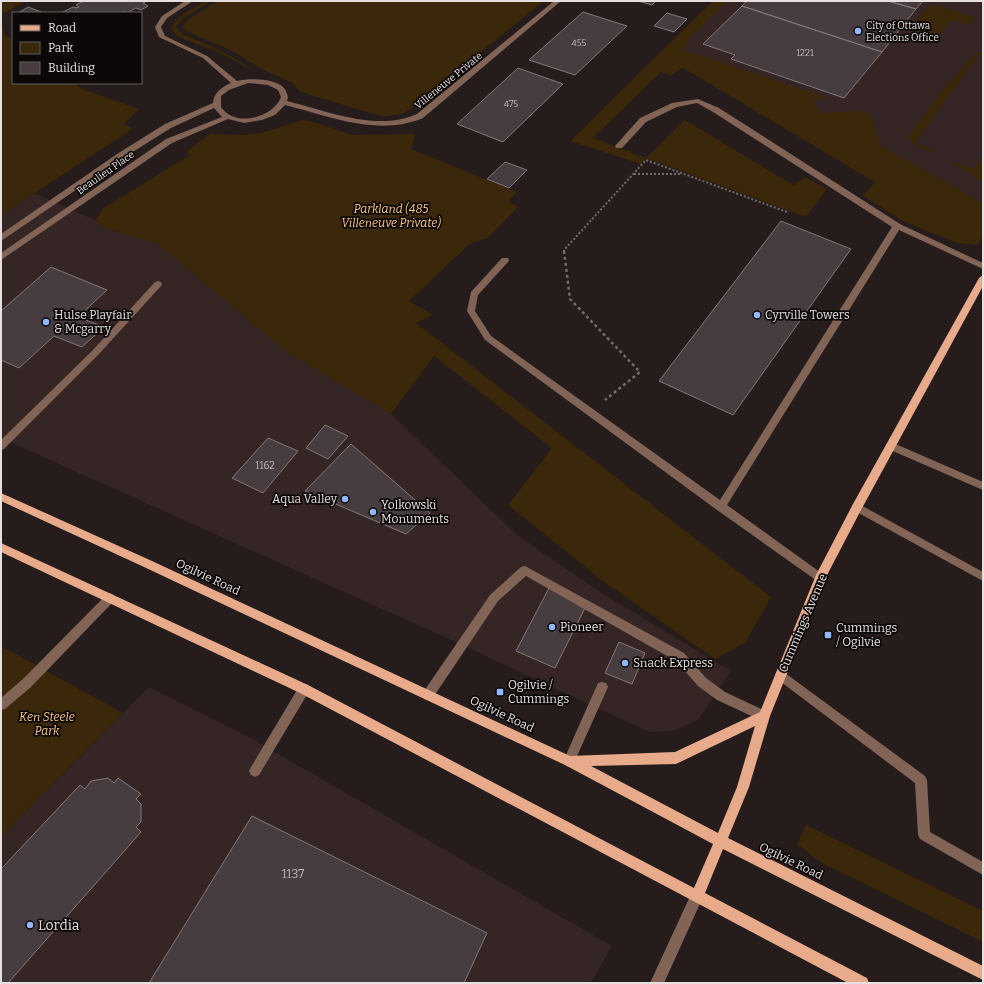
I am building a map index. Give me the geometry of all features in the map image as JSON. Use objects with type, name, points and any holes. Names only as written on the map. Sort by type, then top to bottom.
[{"type":"main road","name":"Cummings Avenue","points":[[697,897],[743,787],[764,716],[820,578],[857,507],[983,278]]},
{"type":"main road","name":"Ogilvie Road","points":[[1,497],[148,564],[569,761],[720,841],[983,973]]},
{"type":"main road","points":[[1,547],[304,689],[862,983]]},
{"type":"main road","points":[[569,761],[676,758],[764,716]]},
{"type":"street","points":[[190,1],[164,17],[158,27],[162,37],[205,57],[236,84]]},
{"type":"street","name":"Villeneuve Private","points":[[285,103],[361,121],[391,124],[407,122],[420,116],[558,1]]},
{"type":"street","points":[[248,81],[273,83],[281,88],[286,95],[285,103],[279,110],[268,116],[254,120],[239,120],[227,117],[219,111],[216,104],[218,96],[223,91],[236,84],[248,81]]},
{"type":"street","points":[[619,146],[643,120],[675,105],[698,101],[716,110],[897,226],[983,266]]},
{"type":"street","name":"Beaulieu Place","points":[[1,238],[120,156],[168,126],[216,104]]},
{"type":"street","name":"Beaulieu Place","points":[[1,257],[168,141],[227,117]]},
{"type":"street","points":[[721,507],[897,226]]},
{"type":"street","points":[[506,260],[474,294],[470,311],[488,338],[820,578]]},
{"type":"street","points":[[1,446],[96,352],[158,284]]},
{"type":"street","points":[[891,446],[983,486]]},
{"type":"street","points":[[857,507],[983,577]]},
{"type":"street","points":[[428,695],[494,598],[525,570],[680,657],[702,682],[721,696],[764,716]]},
{"type":"street","points":[[1,705],[27,683],[110,598]]},
{"type":"street","points":[[781,675],[921,780],[924,835],[983,869]]},
{"type":"street","points":[[569,761],[602,687]]},
{"type":"street","points":[[255,771],[304,689]]},
{"type":"street","name":"Cummings Avenue","points":[[657,983],[697,897]]},
{"type":"path","points":[[589,412],[640,372],[570,300],[564,250],[646,160],[787,212]]},
{"type":"path","points":[[634,174],[683,174]]},
{"type":"shaded area","points":[[713,1],[983,1],[983,230],[667,46]]},
{"type":"shaded area","points":[[34,193],[95,220],[108,229],[157,243],[391,414],[517,535],[602,593],[731,671],[698,720],[673,731],[649,732],[449,639],[1,438],[1,215]]},
{"type":"shaded area","points":[[149,687],[247,736],[612,946],[591,983],[1,983],[1,837]]},
{"type":"green space","points":[[1,1],[26,1],[1,15]]},
{"type":"green space","points":[[205,1],[211,1],[183,18],[176,27],[180,33],[227,54],[254,71],[216,51],[178,37],[171,28],[178,19]]},
{"type":"green space","points":[[217,1],[544,1],[411,109],[401,114],[380,116],[301,92],[291,82],[266,71],[230,50],[182,28],[186,21]]},
{"type":"green space","points":[[713,1],[727,1],[689,39],[684,50],[829,98],[813,100],[820,113],[863,111],[871,115],[881,146],[983,203],[983,236],[978,245],[957,243],[903,221],[863,196],[875,182],[683,68],[671,75],[661,72],[593,138],[646,158],[641,164],[570,141]]},
{"type":"green space","points":[[931,4],[975,17],[968,25],[951,20],[935,41],[913,35],[916,31],[910,29]]},
{"type":"green space","points":[[1,22],[5,35],[12,39],[12,84],[75,84],[82,89],[139,109],[124,124],[133,129],[1,215]]},
{"type":"green space","points":[[978,51],[983,54],[980,53],[915,143],[934,150],[929,152],[912,143],[908,137],[938,96]]},
{"type":"green space","name":"Parkland (485 Villeneuve Private)","points":[[303,120],[352,135],[415,134],[411,149],[517,192],[508,201],[518,207],[488,238],[471,243],[409,301],[433,315],[416,323],[771,597],[745,643],[715,659],[604,582],[508,505],[552,448],[434,356],[391,414],[285,351],[157,243],[108,229],[95,220],[104,208],[190,155],[186,152],[210,134],[241,135],[262,133]]},
{"type":"green space","points":[[685,120],[793,185],[805,177],[827,189],[806,217],[646,158]]},
{"type":"green space","points":[[983,155],[983,182],[953,164],[954,162],[974,169]]},
{"type":"green space","name":"Ken Steele Park","points":[[1,646],[123,713],[1,837]]},
{"type":"green space","points":[[806,825],[983,911],[983,942],[820,862],[797,844]]},
{"type":"building","points":[[83,1],[147,1],[143,3],[148,6],[141,10],[136,8],[129,12],[63,12],[73,7],[79,7],[76,5]]},
{"type":"building","points":[[638,1],[656,1],[652,5]]},
{"type":"building","name":"City of Ottawa Elections Office","points":[[747,1],[888,1],[916,9],[882,52],[742,6]]},
{"type":"building","points":[[888,1],[923,1],[916,9]]},
{"type":"building","points":[[742,6],[882,52],[844,98],[731,59],[735,55],[703,44]]},
{"type":"building","points":[[28,7],[41,12],[20,12]]},
{"type":"building","points":[[583,12],[627,26],[575,75],[529,60]]},
{"type":"building","points":[[667,13],[687,19],[674,32],[654,26]]},
{"type":"building","points":[[518,68],[563,84],[503,142],[457,124]]},
{"type":"building","points":[[505,162],[527,170],[509,188],[487,179]]},
{"type":"building","name":"Cyrville Towers","points":[[781,221],[851,249],[733,415],[659,381]]},
{"type":"building","name":"Hulse Playfair & Mcgarry","points":[[51,267],[107,290],[78,317],[104,327],[82,347],[54,336],[19,368],[1,360],[1,311]]},
{"type":"building","points":[[325,425],[348,436],[328,459],[306,448]]},
{"type":"building","points":[[268,438],[298,451],[263,493],[232,478]]},
{"type":"building","points":[[351,444],[430,513],[406,534],[305,491]]},
{"type":"building","name":"Pioneer","points":[[549,588],[587,604],[555,668],[516,651]]},
{"type":"building","name":"Snack Express","points":[[619,642],[645,653],[632,684],[605,673]]},
{"type":"building","name":"Lordia","points":[[108,778],[114,783],[118,778],[141,794],[136,799],[141,804],[141,822],[136,827],[141,832],[8,983],[4,983],[1,981],[1,869],[80,785],[85,789],[91,781]]},
{"type":"building","points":[[252,816],[487,933],[464,983],[149,983]]},
{"type":"place","name":"City of Ottawa Elections Office","points":[[858,31]]},
{"type":"place","name":"Cyrville Towers","points":[[757,315]]},
{"type":"place","name":"Hulse Playfair & Mcgarry","points":[[46,322]]},
{"type":"place","name":"Aqua Valley","points":[[345,499]]},
{"type":"place","name":"Yolkowski Monuments","points":[[373,512]]},
{"type":"place","name":"Pioneer","points":[[552,627]]},
{"type":"place","name":"Cummings / Ogilvie","points":[[828,635]]},
{"type":"place","name":"Snack Express","points":[[625,663]]},
{"type":"place","name":"Ogilvie / Cummings","points":[[500,692]]},
{"type":"place","name":"Lordia","points":[[30,925]]}]
